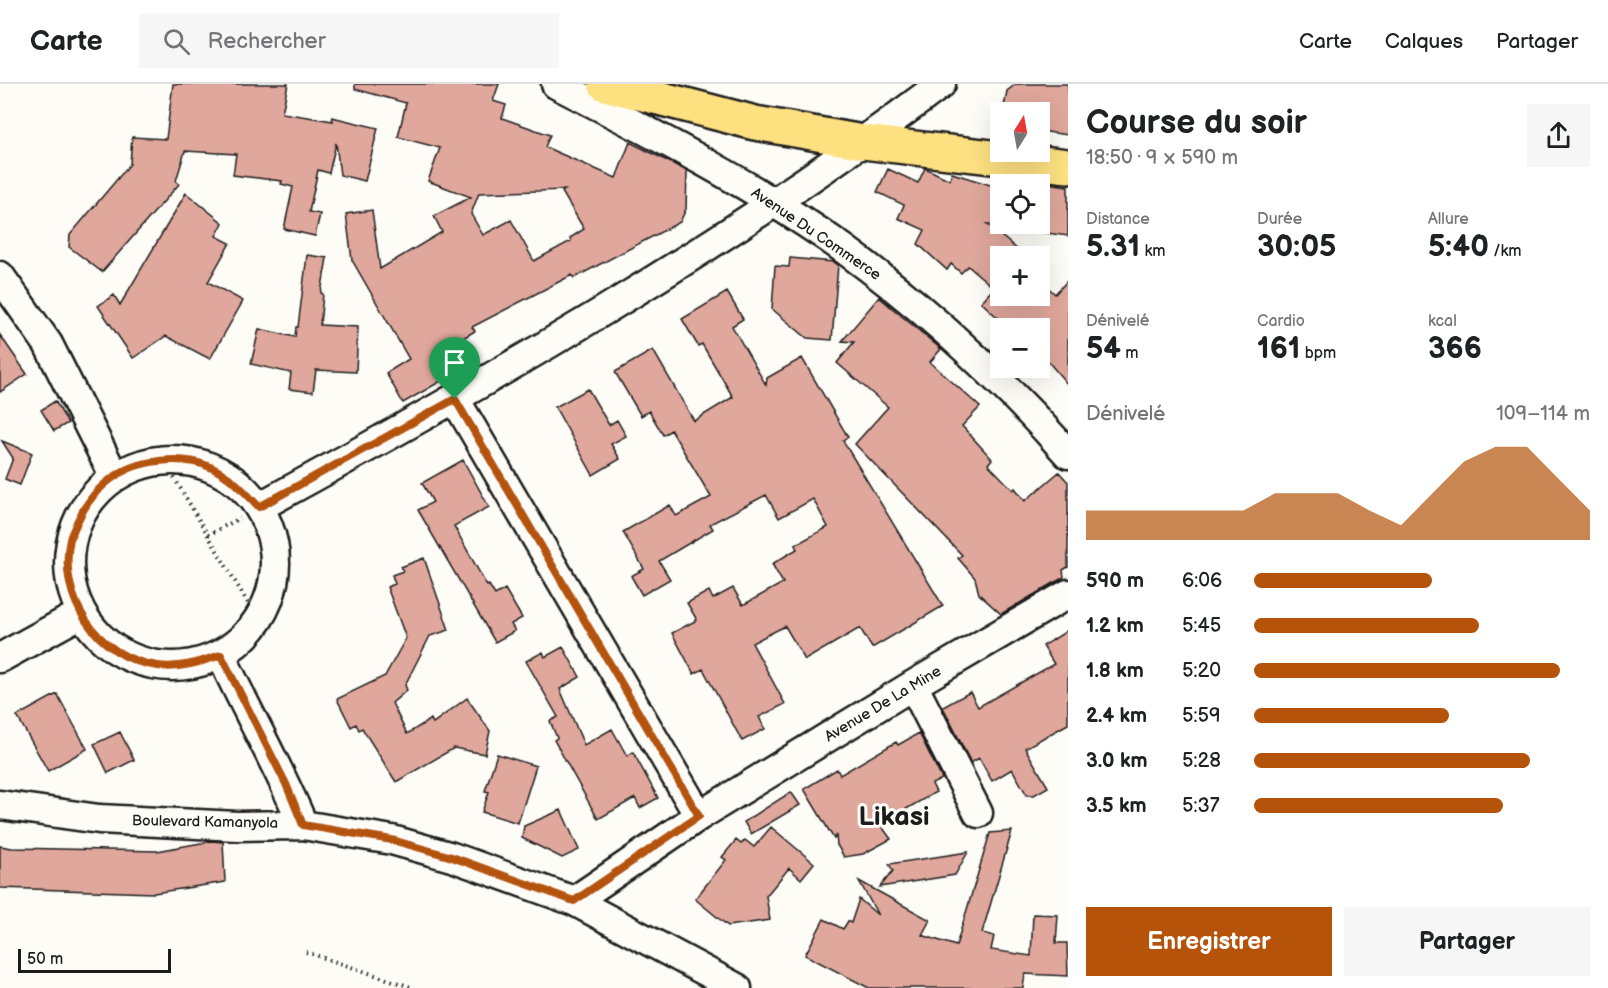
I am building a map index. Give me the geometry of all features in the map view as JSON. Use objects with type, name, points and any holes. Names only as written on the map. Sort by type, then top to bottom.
[{"type":"main road","points":[[604,84],[755,123],[863,142],[1068,166]]},
{"type":"street","name":"Avenue Du Commerce","points":[[556,84],[662,139],[772,202],[843,249],[935,322],[1042,424],[1068,454]]},
{"type":"street","points":[[259,507],[455,399],[697,254],[863,142],[941,84]]},
{"type":"street","points":[[0,276],[48,344],[114,476]]},
{"type":"street","points":[[455,399],[699,816]]},
{"type":"street","points":[[177,460],[209,466],[237,483],[259,507],[273,538],[274,550],[275,573],[267,606],[248,634],[221,655],[180,666],[158,666],[127,657],[100,639],[80,614],[68,577],[70,538],[86,503],[114,476],[144,463],[177,460]]},
{"type":"street","name":"Avenue De La Mine","points":[[574,901],[699,816],[913,685],[1068,594]]},
{"type":"street","points":[[0,658],[80,614]]},
{"type":"street","points":[[221,655],[286,784],[303,825]]},
{"type":"street","points":[[913,685],[978,813]]},
{"type":"street","name":"Boulevard Kamanyola","points":[[0,806],[99,819],[237,826],[303,825],[392,840],[452,857],[574,901],[737,988]]},
{"type":"path","points":[[165,462],[249,605]]},
{"type":"path","points":[[208,535],[259,507]]},
{"type":"path","points":[[306,952],[414,988]]},
{"type":"building","points":[[173,84],[288,84],[282,113],[333,121],[332,117],[378,128],[365,181],[340,175],[336,143],[329,173],[318,170],[309,212],[320,214],[315,236],[284,229],[293,187],[281,184],[282,181],[233,175],[236,154],[185,151],[176,181],[179,184],[102,272],[69,247],[70,235],[130,164],[132,137],[166,139]]},
{"type":"building","points":[[355,84],[499,84],[493,101],[506,105],[502,118],[550,135],[545,147],[616,178],[630,142],[687,171],[686,209],[680,222],[574,278],[572,275],[472,327],[475,331],[449,346],[462,369],[403,403],[386,373],[409,359],[352,260],[346,214],[372,210],[380,269],[442,232],[434,216],[471,197],[428,181],[440,148],[398,137],[406,103],[355,89]],"holes":[[[565,190],[562,192],[584,229],[570,238],[571,241],[534,261],[511,220],[483,235],[471,214],[479,193]]]},
{"type":"building","points":[[1016,84],[1068,84],[1068,135],[1050,132],[1050,102],[1005,102],[1007,91]]},
{"type":"building","points":[[925,168],[950,180],[952,173],[990,185],[990,224],[987,224],[990,227],[990,234],[999,234],[1013,246],[990,246],[990,285],[968,266],[961,273],[951,264],[947,270],[918,244],[925,230],[898,218],[904,205],[877,192],[888,169],[918,183]]},
{"type":"building","points":[[1050,183],[1068,186],[1068,236],[1050,233]]},
{"type":"building","points":[[186,193],[223,223],[216,236],[230,243],[208,282],[243,301],[210,359],[166,336],[133,358],[98,306],[114,295],[120,305]]},
{"type":"building","points":[[307,255],[327,258],[321,293],[323,294],[320,325],[358,327],[356,372],[316,370],[313,392],[289,389],[291,373],[251,364],[259,329],[295,337]]},
{"type":"building","points":[[790,258],[834,262],[838,265],[832,340],[807,338],[772,309],[775,266],[789,267]]},
{"type":"building","points":[[1068,280],[1068,385],[1050,364],[1050,318],[998,318],[981,302],[990,292],[990,306],[1050,306],[1050,289],[1055,294]]},
{"type":"building","points":[[727,292],[743,319],[732,326],[766,385],[767,378],[802,358],[848,437],[843,441],[943,606],[872,648],[860,628],[805,660],[785,626],[752,643],[785,704],[759,717],[765,729],[742,741],[703,669],[694,674],[672,633],[697,620],[687,603],[709,591],[713,599],[733,588],[743,605],[783,583],[772,564],[797,549],[795,545],[828,527],[813,499],[779,518],[766,495],[710,524],[713,529],[659,561],[670,579],[642,595],[631,576],[644,569],[623,532],[670,505],[676,516],[711,497],[671,430],[663,435],[649,411],[641,416],[615,372],[653,350],[694,421],[733,397],[702,344],[698,346],[682,319]]},
{"type":"building","points":[[879,297],[941,349],[930,362],[980,407],[962,426],[992,459],[988,464],[1013,490],[1015,488],[1025,501],[1059,472],[1068,482],[1068,567],[1063,570],[1064,577],[1001,614],[979,594],[975,578],[958,558],[962,555],[855,444],[888,407],[837,363],[854,342],[842,341]]},
{"type":"building","points":[[0,335],[27,374],[0,392]]},
{"type":"building","points":[[588,389],[609,425],[617,420],[626,436],[611,444],[620,459],[593,475],[555,407]]},
{"type":"building","points":[[55,401],[68,423],[54,431],[41,410]]},
{"type":"building","points":[[2,441],[32,453],[20,485],[5,479],[13,458]]},
{"type":"building","points":[[463,460],[489,507],[454,526],[487,586],[489,585],[495,595],[505,589],[522,618],[511,624],[515,631],[495,642],[418,510],[433,502],[422,483]]},
{"type":"building","points":[[424,558],[449,630],[430,636],[405,685],[407,690],[392,703],[407,734],[431,719],[433,723],[467,698],[490,731],[485,754],[454,748],[396,782],[362,728],[359,730],[356,724],[351,727],[337,699],[385,676],[406,638],[387,587],[395,584],[392,575],[403,571],[401,567]]},
{"type":"building","points":[[1068,630],[1068,724],[1025,748],[1048,787],[1034,795],[1027,795],[1012,769],[992,781],[979,758],[971,763],[943,707],[970,692],[978,707],[1054,664],[1043,646]]},
{"type":"building","points":[[563,647],[580,677],[560,689],[584,745],[612,729],[627,756],[633,752],[658,798],[640,808],[635,798],[598,819],[554,740],[557,738],[550,721],[558,717],[526,661],[543,652],[545,657]]},
{"type":"building","points":[[57,694],[87,749],[48,771],[17,716]]},
{"type":"building","points":[[120,732],[134,760],[108,773],[94,744]]},
{"type":"building","points":[[919,733],[942,779],[932,784],[936,792],[880,824],[891,839],[863,854],[844,857],[837,845],[836,836],[834,839],[804,789],[837,769],[840,775],[896,742],[898,745]]},
{"type":"building","points":[[497,754],[536,766],[518,823],[482,812],[489,792],[485,791]]},
{"type":"building","points":[[791,792],[800,805],[751,834],[744,822]]},
{"type":"building","points":[[561,810],[579,850],[562,858],[522,838],[524,826]]},
{"type":"building","points":[[771,827],[814,863],[801,879],[789,868],[766,896],[770,920],[728,926],[695,899],[726,860],[722,857],[736,840],[741,844],[745,840],[754,847]]},
{"type":"building","points":[[1012,831],[982,933],[994,936],[991,950],[1031,956],[1033,914],[1058,915],[1056,943],[1067,943],[1068,976],[1025,974],[1023,988],[869,988],[805,955],[824,919],[843,929],[848,921],[851,923],[859,899],[878,915],[859,881],[930,920],[922,935],[956,946],[990,833]]},
{"type":"building","points":[[212,841],[223,842],[225,882],[154,893],[0,888],[0,846],[157,851]]},
{"type":"building","points":[[968,852],[955,875],[880,887],[893,871],[889,864]]},
{"type":"district","name":"Likasi","points":[[894,817]]},
{"type":"route","points":[[455,399],[699,816],[574,901],[452,857],[392,840],[303,825],[286,784],[221,655],[190,665],[158,666],[127,657],[100,639],[80,614],[68,577],[70,538],[86,503],[114,476],[144,463],[177,460],[209,466],[237,483],[259,507],[455,399]]}]
